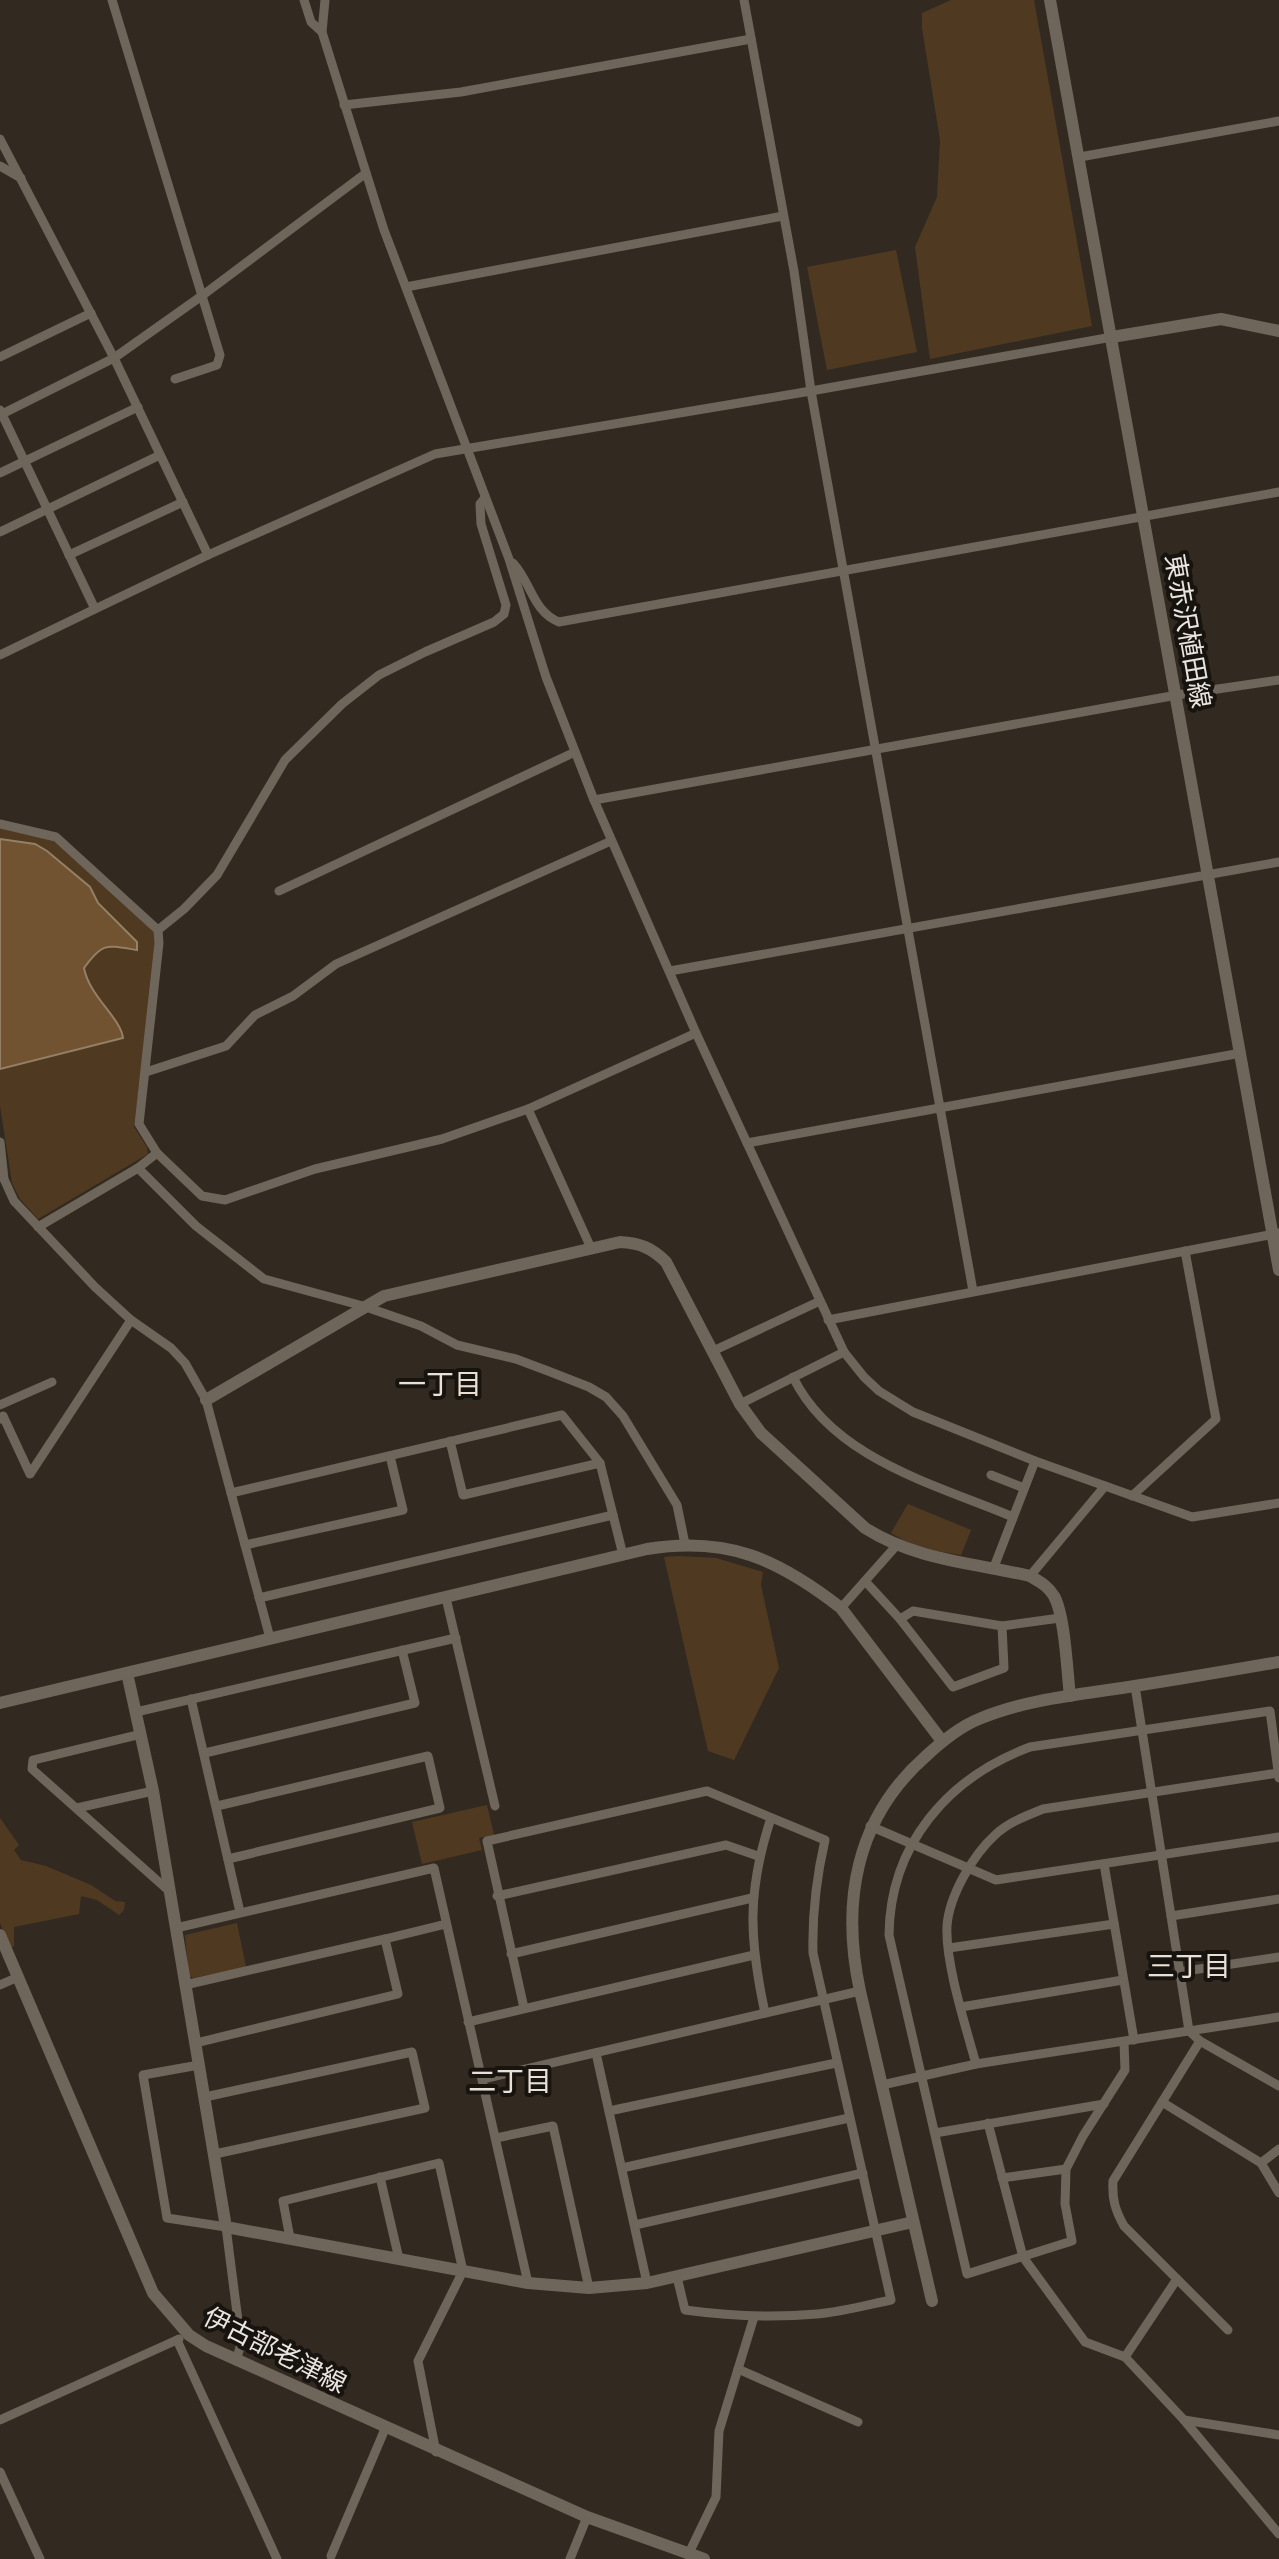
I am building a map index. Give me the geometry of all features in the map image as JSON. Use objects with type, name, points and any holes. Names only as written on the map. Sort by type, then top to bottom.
[{"type":"street","points":[[112,0],[220,355],[220,361],[211,369],[175,379]]},
{"type":"street","points":[[304,0],[311,22],[322,32]]},
{"type":"street","points":[[325,0],[322,32],[384,230],[509,559],[546,677],[611,841],[844,1352],[864,1377],[895,1403],[932,1421],[1192,1517],[1279,1503]]},
{"type":"street","points":[[744,0],[973,1291]]},
{"type":"street","name":"東赤沢植田線","points":[[1050,0],[1276,1233],[1279,1270]]},
{"type":"street","points":[[344,105],[461,92],[751,39]]},
{"type":"street","points":[[1080,157],[1279,121]]},
{"type":"street","points":[[0,139],[114,358],[208,555]]},
{"type":"street","points":[[0,166],[21,178]]},
{"type":"street","points":[[95,609],[1,413],[114,358],[366,173]]},
{"type":"street","points":[[406,287],[783,216]]},
{"type":"street","points":[[0,357],[91,313]]},
{"type":"street","points":[[0,655],[208,555],[435,454],[1221,319],[1279,331]]},
{"type":"street","points":[[0,473],[138,407]]},
{"type":"street","points":[[0,532],[160,455]]},
{"type":"street","points":[[509,559],[541,610],[559,622],[1279,492]]},
{"type":"street","points":[[485,498],[480,504],[481,524],[506,605],[504,614],[494,622],[379,675],[342,704],[285,760],[217,875],[158,930],[139,1124],[157,1153],[202,1196],[225,1200],[315,1169],[442,1139],[528,1109],[696,1033]]},
{"type":"street","points":[[69,555],[183,502]]},
{"type":"street","points":[[594,800],[1177,695],[1279,680]]},
{"type":"street","points":[[279,891],[575,752]]},
{"type":"street","points":[[0,824],[56,837],[158,930]]},
{"type":"street","points":[[146,1072],[226,1046],[255,1015],[293,996],[336,964],[611,841]]},
{"type":"street","points":[[670,971],[1279,862]]},
{"type":"street","points":[[747,1143],[1241,1053]]},
{"type":"street","points":[[528,1109],[591,1248]]},
{"type":"street","points":[[0,1142],[4,1179],[14,1201],[95,1287],[131,1320],[171,1348],[185,1363],[206,1400],[270,1638]]},
{"type":"street","points":[[38,1227],[138,1168],[157,1153]]},
{"type":"street","points":[[138,1168],[196,1226],[264,1279],[363,1306],[421,1326],[457,1345],[516,1359],[589,1387],[606,1397],[623,1416],[677,1505],[685,1544]]},
{"type":"street","points":[[828,1320],[1276,1233]]},
{"type":"street","points":[[206,1400],[384,1296],[591,1248],[620,1242],[633,1243],[657,1252],[666,1262],[740,1404],[775,1448],[865,1528],[896,1546],[923,1555],[1030,1576],[1052,1592],[1060,1618],[1070,1696]]},
{"type":"street","points":[[1132,1496],[1216,1419],[1185,1251]]},
{"type":"street","points":[[713,1351],[820,1301]]},
{"type":"street","points":[[52,1382],[1,1412],[30,1474],[131,1320]]},
{"type":"street","points":[[740,1404],[844,1352]]},
{"type":"street","points":[[793,1377],[808,1405],[866,1455],[1013,1517]]},
{"type":"street","points":[[231,1493],[562,1415],[600,1463],[623,1555]]},
{"type":"street","points":[[450,1441],[463,1495],[600,1463]]},
{"type":"street","points":[[245,1545],[403,1510],[390,1456]]},
{"type":"street","points":[[994,1567],[1035,1461]]},
{"type":"street","points":[[991,1475],[1024,1488]]},
{"type":"street","points":[[1030,1576],[1105,1486]]},
{"type":"street","points":[[259,1598],[613,1515]]},
{"type":"street","points":[[0,1703],[623,1555],[685,1544],[726,1548],[770,1562],[796,1575],[841,1608],[942,1741]]},
{"type":"street","points":[[841,1608],[896,1546]]},
{"type":"street","points":[[865,1581],[900,1619],[953,1687],[1004,1668],[1002,1626]]},
{"type":"street","points":[[446,1598],[495,1806]]},
{"type":"street","points":[[900,1619],[913,1611],[1002,1626],[1060,1618]]},
{"type":"street","points":[[136,1712],[456,1638]]},
{"type":"street","points":[[205,1753],[415,1703],[402,1650]]},
{"type":"street","points":[[932,2301],[860,1991],[850,1920],[853,1889],[870,1826],[902,1780],[942,1741],[977,1720],[1002,1710],[1070,1696],[1279,1662]]},
{"type":"street","points":[[127,1673],[153,1791],[215,2154],[241,2344],[236,2361]]},
{"type":"street","points":[[1135,1686],[1189,2031],[1200,2041],[1279,2086]]},
{"type":"street","points":[[191,1699],[240,1912]]},
{"type":"street","points":[[976,2064],[961,2007],[947,1925],[952,1904],[969,1869],[994,1836],[1014,1820],[1043,1809],[1278,1775],[1270,1711],[1030,1747],[967,1779],[930,1816],[913,1844],[889,1907],[889,1935],[967,2274],[1072,2241],[1065,2204],[1066,2169],[1125,2070],[1129,2041],[1123,1980],[1104,1864]]},
{"type":"street","points":[[141,1734],[33,1760],[32,1769],[169,1891]]},
{"type":"street","points":[[217,1806],[428,1756],[440,1808],[228,1859]]},
{"type":"street","points":[[77,1808],[153,1791]]},
{"type":"street","points":[[524,2008],[487,1841],[707,1791],[825,1840],[815,1880],[813,1953],[891,2300],[819,2314],[754,2317],[685,2310],[677,2277]]},
{"type":"street","points":[[765,2013],[754,1955],[752,1898],[758,1856],[771,1818]]},
{"type":"street","points":[[870,1826],[996,1880],[1279,1837]]},
{"type":"street","points":[[497,1896],[726,1845],[758,1856]]},
{"type":"street","points":[[176,1928],[434,1868],[528,2283]]},
{"type":"street","points":[[511,1954],[752,1898]]},
{"type":"street","points":[[1171,1916],[1279,1899]]},
{"type":"street","points":[[185,1985],[446,1924]]},
{"type":"street","points":[[949,1948],[1114,1924]]},
{"type":"street","name":"伊古部老津線","points":[[0,1935],[153,2293],[183,2338],[587,2517],[704,2559]]},
{"type":"street","points":[[196,2043],[398,1994],[385,1939]]},
{"type":"street","points":[[468,2022],[754,1955]]},
{"type":"street","points":[[1179,1972],[1279,1957]]},
{"type":"street","points":[[0,1985],[18,1977]]},
{"type":"street","points":[[961,2007],[1123,1980]]},
{"type":"street","points":[[483,2079],[860,1991]]},
{"type":"street","points":[[882,2085],[976,2064],[1279,2017]]},
{"type":"street","points":[[1200,2041],[1113,2181],[1112,2194],[1115,2211],[1124,2226],[1228,2330]]},
{"type":"street","points":[[205,2097],[412,2052],[425,2108],[215,2154]]},
{"type":"street","points":[[596,2053],[647,2283]]},
{"type":"street","points":[[609,2111],[836,2063]]},
{"type":"street","points":[[199,2065],[143,2075],[167,2218],[528,2283],[589,2288],[677,2277],[913,2222]]},
{"type":"street","points":[[1162,2102],[1261,2163],[1279,2193]]},
{"type":"street","points":[[935,2133],[1104,2104]]},
{"type":"street","points":[[622,2168],[849,2118]]},
{"type":"street","points":[[988,2123],[1023,2257],[1085,2342],[1125,2357],[1184,2420],[1279,2534]]},
{"type":"street","points":[[496,2138],[553,2126],[589,2288]]},
{"type":"street","points":[[1261,2163],[1279,2149]]},
{"type":"street","points":[[290,2238],[283,2201],[439,2163],[463,2271],[418,2361],[436,2452]]},
{"type":"street","points":[[1002,2178],[1066,2169]]},
{"type":"street","points":[[635,2225],[863,2173]]},
{"type":"street","points":[[380,2177],[399,2259]]},
{"type":"street","points":[[1125,2357],[1177,2279]]},
{"type":"street","points":[[689,2553],[716,2497],[719,2431],[754,2317]]},
{"type":"street","points":[[0,2420],[183,2338],[277,2559]]},
{"type":"street","points":[[738,2369],[858,2422]]},
{"type":"street","points":[[1184,2420],[1279,2435]]},
{"type":"street","points":[[330,2558],[385,2429]]},
{"type":"street","points":[[0,2472],[40,2559]]},
{"type":"street","points":[[570,2559],[587,2517]]},
{"type":"shaded area","points":[[951,0],[1034,0],[1092,326],[930,359],[915,247],[937,197],[940,140],[922,13]]},
{"type":"shaded area","points":[[896,250],[917,352],[827,370],[807,267]]},
{"type":"shaded area","points":[[0,828],[55,840],[154,932],[156,944],[134,1127],[148,1154],[38,1219],[20,1199],[12,1183],[0,1106]]},
{"type":"shaded area","points":[[0,839],[35,844],[47,851],[90,887],[98,903],[137,942],[137,950],[106,947],[84,968],[92,988],[117,1023],[123,1038],[0,1069]]},
{"type":"shaded area","points":[[908,1504],[971,1530],[961,1555],[918,1548],[891,1533]]},
{"type":"shaded area","points":[[664,1557],[716,1558],[763,1572],[761,1585],[779,1668],[734,1760],[708,1751]]},
{"type":"shaded area","points":[[487,1805],[494,1835],[479,1838],[482,1850],[422,1864],[412,1822]]},
{"type":"shaded area","points":[[0,1818],[19,1845],[14,1850],[21,1860],[46,1866],[91,1885],[115,1901],[125,1902],[124,1910],[119,1915],[97,1900],[81,1896],[79,1914],[14,1927],[14,1946],[10,1948],[0,1923]]},
{"type":"shaded area","points":[[237,1923],[246,1967],[193,1978],[189,1976],[185,1935]]},
{"type":"district","name":"一丁目","points":[[440,1384]]},
{"type":"district","name":"三丁目","points":[[1189,1966]]},
{"type":"district","name":"二丁目","points":[[510,2081]]}]
